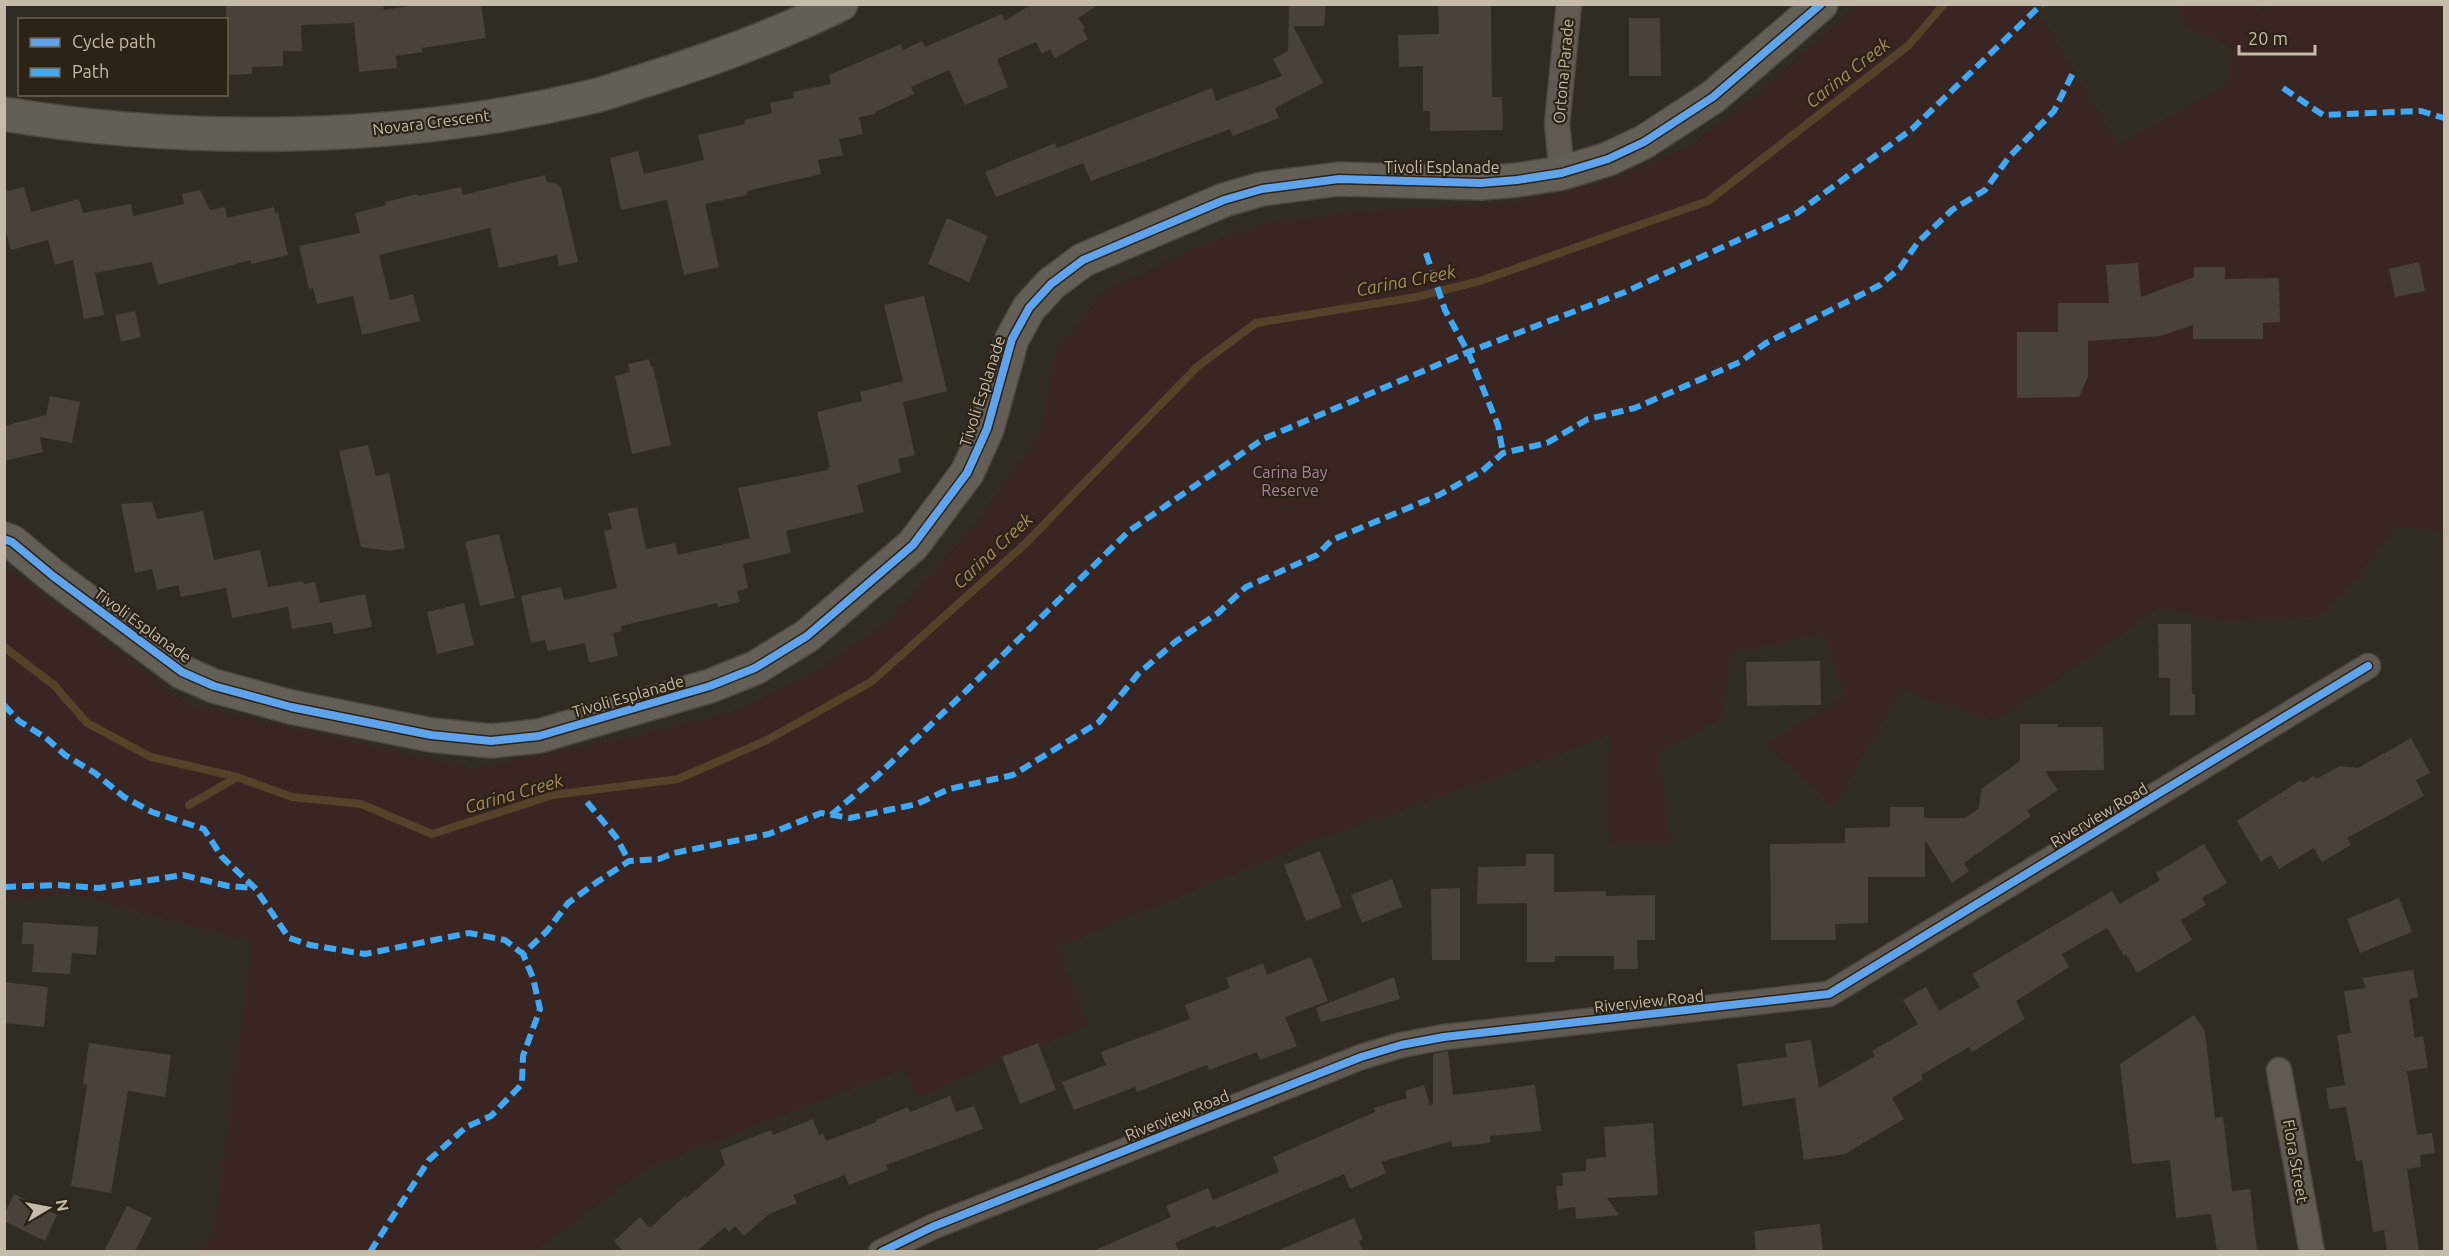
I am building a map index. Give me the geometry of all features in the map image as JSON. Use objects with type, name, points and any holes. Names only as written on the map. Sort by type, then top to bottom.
[{"type":"street","name":"Novara Crescent","points":[[4,114],[63,124],[195,134],[347,132],[432,124],[586,98],[702,62],[841,4]]},
{"type":"street","name":"Ortona Parade","points":[[1562,173],[1557,124],[1569,4]]},
{"type":"street","name":"Tivoli Esplanade","points":[[4,539],[12,542],[182,672],[214,686],[291,707],[431,735],[491,741],[539,735],[710,686],[755,668],[807,636],[913,545],[967,473],[987,429],[1012,339],[1029,308],[1051,284],[1083,260],[1224,200],[1262,189],[1339,179],[1481,183],[1517,180],[1562,173],[1608,159],[1644,142],[1678,120],[1748,69],[1821,4]]},
{"type":"street","name":"Riverview Road","points":[[881,1251],[932,1227],[1361,1057],[1401,1045],[1444,1037],[1829,994],[2368,666]]},
{"type":"street","name":"Flora Street","points":[[2279,1070],[2312,1251]]},
{"type":"green space","name":"Carina Bay Reserve","points":[[2276,4],[2444,5],[2444,531],[2395,526],[2354,582],[2320,616],[2230,622],[2157,608],[1996,721],[1901,690],[1833,807],[1768,744],[1845,697],[1824,634],[1730,653],[1722,718],[1658,752],[1670,844],[1610,844],[1610,734],[1517,770],[1317,839],[1057,947],[1088,1025],[917,1097],[905,1068],[643,1169],[535,1251],[200,1251],[213,1235],[252,942],[68,893],[5,901],[4,565],[186,704],[473,769],[632,736],[735,711],[808,676],[885,625],[969,533],[1039,436],[1056,353],[1102,293],[1195,248],[1266,223],[1371,210],[1514,203],[1617,178],[1693,144],[1759,93],[1858,5],[2034,5],[2118,146],[2226,86],[2232,46],[2191,29],[2176,5],[2256,5],[2256,11]]},
{"type":"building","points":[[226,4],[383,4],[384,10],[420,4],[481,4],[486,38],[422,48],[423,52],[396,56],[397,68],[359,72],[354,23],[301,25],[302,51],[283,51],[283,66],[252,67],[252,74],[228,75],[228,18],[226,18]]},
{"type":"building","points":[[1032,4],[1100,4],[1078,18],[1085,28],[1083,30],[1088,39],[1055,58],[1050,49],[1042,54],[1036,42],[997,59],[1008,87],[965,105],[949,70],[911,87],[914,94],[875,114],[859,117],[863,134],[839,139],[843,155],[818,160],[821,174],[747,191],[747,195],[705,204],[719,267],[684,275],[667,200],[621,210],[610,158],[638,151],[644,174],[704,160],[698,135],[745,124],[744,120],[772,113],[770,103],[794,98],[793,92],[831,84],[829,75],[901,44],[903,50],[922,41],[925,47],[1002,14],[1005,21]]},
{"type":"building","points":[[1289,4],[1326,4],[1324,26],[1293,26],[1323,83],[1275,108],[1279,118],[1233,136],[1230,129],[1091,181],[1083,163],[996,197],[985,172],[1055,143],[1057,148],[1212,88],[1216,101],[1282,76],[1273,59],[1288,51]]},
{"type":"building","points":[[1438,4],[1491,4],[1492,97],[1502,97],[1503,130],[1430,131],[1430,111],[1423,111],[1423,66],[1399,67],[1398,35],[1439,34]]},
{"type":"building","points":[[1629,18],[1660,18],[1661,76],[1629,76]]},
{"type":"building","points":[[545,175],[547,182],[557,184],[561,188],[578,262],[559,266],[557,255],[499,268],[490,228],[379,255],[390,300],[413,294],[420,321],[362,335],[353,296],[317,304],[313,288],[309,289],[299,246],[360,233],[355,213],[386,205],[385,202],[418,194],[418,196],[461,187],[463,195]]},
{"type":"building","points":[[24,187],[31,212],[79,199],[83,213],[131,204],[133,216],[184,204],[182,194],[200,190],[210,210],[225,207],[227,218],[274,207],[275,213],[278,212],[288,255],[251,264],[251,260],[158,285],[152,262],[95,273],[104,315],[84,319],[73,260],[55,265],[48,240],[11,250],[4,224],[4,192]]},
{"type":"building","points":[[947,218],[988,236],[969,282],[928,264]]},
{"type":"building","points":[[2419,262],[2425,291],[2395,297],[2389,269]]},
{"type":"building","points":[[2138,263],[2141,297],[2194,277],[2194,267],[2225,267],[2225,279],[2279,278],[2280,322],[2263,323],[2263,339],[2193,339],[2193,325],[2161,336],[2088,341],[2088,376],[2079,397],[2017,398],[2017,332],[2058,332],[2058,303],[2109,303],[2106,265]]},
{"type":"building","points":[[924,296],[947,391],[903,402],[915,455],[898,459],[901,472],[857,485],[864,512],[786,531],[791,553],[743,564],[748,588],[737,591],[740,602],[718,607],[717,603],[621,626],[622,631],[613,633],[618,656],[589,663],[585,643],[548,651],[545,640],[531,643],[521,596],[561,587],[564,600],[617,588],[604,531],[612,529],[608,513],[637,507],[646,549],[675,543],[678,555],[750,538],[738,488],[828,470],[827,468],[830,467],[817,412],[862,401],[860,392],[903,381],[884,305]]},
{"type":"building","points":[[135,311],[141,337],[121,342],[115,315]]},
{"type":"building","points":[[649,359],[653,367],[671,445],[632,454],[615,376],[630,372],[628,364]]},
{"type":"building","points":[[50,396],[80,402],[72,443],[40,437],[43,452],[4,461],[4,426],[46,415]]},
{"type":"building","points":[[368,445],[376,476],[389,473],[405,548],[389,551],[361,547],[339,451]]},
{"type":"building","points":[[152,502],[157,519],[203,511],[214,560],[260,550],[268,587],[303,581],[304,584],[315,582],[320,603],[365,594],[372,627],[334,634],[332,622],[292,629],[288,607],[232,618],[226,588],[181,597],[178,585],[157,590],[152,569],[135,573],[121,504]]},
{"type":"building","points":[[499,534],[515,598],[480,606],[465,542]]},
{"type":"building","points":[[464,603],[474,645],[437,654],[427,612]]},
{"type":"building","points":[[2158,624],[2191,624],[2192,694],[2195,694],[2195,715],[2170,715],[2170,678],[2159,678]]},
{"type":"building","points":[[1820,661],[1821,705],[1747,706],[1746,662]]},
{"type":"building","points":[[2020,724],[2103,727],[2104,770],[2045,771],[2058,790],[2027,811],[2031,816],[1964,863],[1969,871],[1952,883],[1925,840],[1925,877],[1868,877],[1868,923],[1835,924],[1836,940],[1771,940],[1770,844],[1845,843],[1845,828],[1890,827],[1890,807],[1924,807],[1924,818],[1965,818],[1979,808],[1981,789],[2020,761]]},
{"type":"building","points":[[2411,738],[2430,773],[2416,780],[2424,796],[2347,838],[2351,845],[2322,862],[2314,848],[2279,869],[2271,855],[2261,862],[2237,821],[2301,780],[2302,783],[2314,776],[2316,779],[2340,766],[2358,768]]},
{"type":"building","points":[[2204,844],[2227,883],[2202,898],[2206,905],[2181,920],[2192,940],[2137,973],[2107,928],[2062,954],[2069,967],[2016,1001],[2025,1019],[1972,1052],[1969,1047],[1921,1075],[1923,1079],[1892,1098],[1904,1119],[1845,1154],[1804,1160],[1795,1098],[1743,1106],[1737,1064],[1787,1057],[1785,1044],[1811,1040],[1819,1088],[1875,1056],[1872,1051],[1918,1024],[1903,1000],[1926,987],[1939,1011],[1980,987],[1972,974],[2112,891],[2120,904],[2160,880],[2156,873]]},
{"type":"building","points":[[1320,851],[1342,907],[1306,921],[1284,865]]},
{"type":"building","points":[[1526,854],[1554,854],[1554,892],[1606,891],[1606,896],[1655,895],[1655,940],[1637,940],[1638,969],[1614,969],[1614,956],[1555,956],[1555,962],[1527,962],[1527,903],[1477,904],[1478,867],[1526,866]]},
{"type":"building","points":[[1392,879],[1402,907],[1362,923],[1351,895]]},
{"type":"building","points":[[1460,888],[1460,960],[1432,960],[1431,889]]},
{"type":"building","points":[[2399,898],[2412,932],[2360,953],[2347,919]]},
{"type":"building","points":[[23,922],[98,927],[96,955],[72,953],[70,974],[32,972],[34,944],[22,944]]},
{"type":"building","points":[[1311,957],[1328,1001],[1285,1017],[1297,1046],[1260,1060],[1257,1052],[1209,1070],[1207,1065],[1137,1092],[1135,1087],[1074,1110],[1062,1082],[1106,1065],[1101,1052],[1190,1019],[1185,1005],[1230,988],[1226,978],[1263,963],[1267,975]]},
{"type":"building","points":[[2413,970],[2418,997],[2409,999],[2415,1038],[2423,1036],[2428,1068],[2407,1071],[2417,1135],[2432,1133],[2435,1153],[2420,1155],[2421,1167],[2407,1169],[2419,1251],[2387,1251],[2384,1230],[2373,1232],[2362,1160],[2356,1161],[2346,1107],[2329,1109],[2326,1088],[2345,1085],[2337,1035],[2351,1033],[2344,991],[2366,988],[2362,978]]},
{"type":"building","points":[[1394,977],[1400,999],[1321,1022],[1316,1008]]},
{"type":"building","points":[[4,982],[48,987],[44,1027],[4,1023]]},
{"type":"building","points":[[2194,1015],[2205,1031],[2215,1118],[2223,1117],[2232,1191],[2250,1189],[2257,1251],[2217,1251],[2211,1214],[2176,1218],[2170,1160],[2132,1164],[2120,1064]]},
{"type":"building","points":[[89,1043],[171,1055],[165,1097],[128,1091],[111,1193],[71,1186],[87,1085],[83,1084]]},
{"type":"building","points":[[1038,1043],[1056,1090],[1020,1104],[1002,1057]]},
{"type":"building","points":[[1448,1051],[1453,1095],[1535,1085],[1541,1131],[1490,1136],[1490,1143],[1452,1147],[1451,1141],[1381,1162],[1386,1173],[1350,1189],[1344,1174],[1175,1243],[1179,1251],[1093,1251],[1171,1217],[1166,1206],[1208,1188],[1213,1200],[1279,1172],[1273,1157],[1375,1112],[1374,1108],[1407,1098],[1405,1091],[1424,1085],[1430,1105],[1433,1104],[1433,1054]]},
{"type":"building","points":[[950,1096],[956,1112],[974,1106],[983,1129],[886,1165],[888,1170],[849,1185],[845,1175],[793,1195],[797,1203],[769,1214],[744,1236],[735,1226],[729,1232],[725,1227],[697,1251],[623,1251],[614,1241],[640,1217],[650,1228],[685,1196],[687,1198],[725,1165],[720,1150],[771,1130],[773,1135],[813,1119],[819,1135],[823,1133],[826,1141],[877,1122],[876,1120],[908,1107],[910,1112]]},
{"type":"building","points":[[1653,1123],[1658,1195],[1607,1198],[1619,1215],[1576,1219],[1575,1207],[1558,1209],[1556,1186],[1563,1186],[1562,1173],[1586,1171],[1586,1159],[1606,1157],[1604,1127]]},
{"type":"building","points":[[14,1194],[57,1215],[45,1241],[4,1221],[4,1215]]},
{"type":"building","points":[[127,1206],[152,1218],[135,1251],[104,1251]]},
{"type":"building","points":[[1354,1218],[1363,1239],[1359,1241],[1363,1251],[1277,1251]]},
{"type":"building","points":[[1820,1224],[1823,1251],[1756,1251],[1754,1231]]},
{"type":"waterway","name":"Carina Creek","points":[[4,647],[54,685],[87,723],[151,757],[237,777],[292,797],[361,804],[432,834],[553,795],[678,779],[767,740],[871,682],[1025,544],[1198,366],[1256,323],[1416,297],[1480,281],[1708,201],[1909,45],[1944,4]]},
{"type":"waterway","points":[[189,805],[237,777]]},
{"type":"marked path","points":[[831,815],[876,777],[1129,531],[1263,439],[1468,352],[1625,292],[1797,213],[1912,129],[2042,4]]},
{"type":"marked path","points":[[4,705],[19,721],[46,738],[65,755],[95,773],[124,797],[152,812],[204,829],[222,857],[255,888],[289,938],[310,945],[365,954],[469,933],[505,940],[523,954],[547,931],[568,903],[629,861],[659,859],[674,853],[769,834],[821,813],[850,818],[917,804],[949,789],[1013,775],[1099,722],[1138,674],[1175,642],[1218,613],[1246,587],[1317,555],[1332,540],[1439,495],[1482,471],[1503,453],[1547,443],[1588,419],[1635,408],[1740,362],[1766,343],[1880,285],[1900,268],[1918,242],[1952,210],[1985,190],[2009,157],[2054,111],[2075,69]]},
{"type":"marked path","points":[[2283,88],[2323,115],[2421,111],[2444,118]]},
{"type":"marked path","points":[[1426,253],[1445,310],[1468,352],[1498,425],[1503,453]]},
{"type":"marked path","points":[[587,802],[616,837],[629,861]]},
{"type":"marked path","points":[[4,887],[57,885],[99,888],[183,875],[228,886],[255,888]]},
{"type":"marked path","points":[[370,1252],[429,1160],[466,1127],[491,1116],[522,1084],[523,1056],[540,1009],[533,978],[523,954]]},
{"type":"cycle path","points":[[4,539],[12,542],[53,576],[182,672],[214,686],[291,707],[431,735],[491,741],[539,736],[710,686],[755,668],[807,636],[913,545],[967,473],[987,429],[1012,339],[1029,308],[1051,284],[1083,260],[1224,200],[1262,189],[1339,179],[1481,183],[1517,180],[1562,173],[1608,159],[1644,142],[1713,97],[1821,4]]},
{"type":"cycle path","points":[[881,1252],[932,1227],[1361,1057],[1401,1045],[1444,1037],[1829,994],[2368,666]]}]
